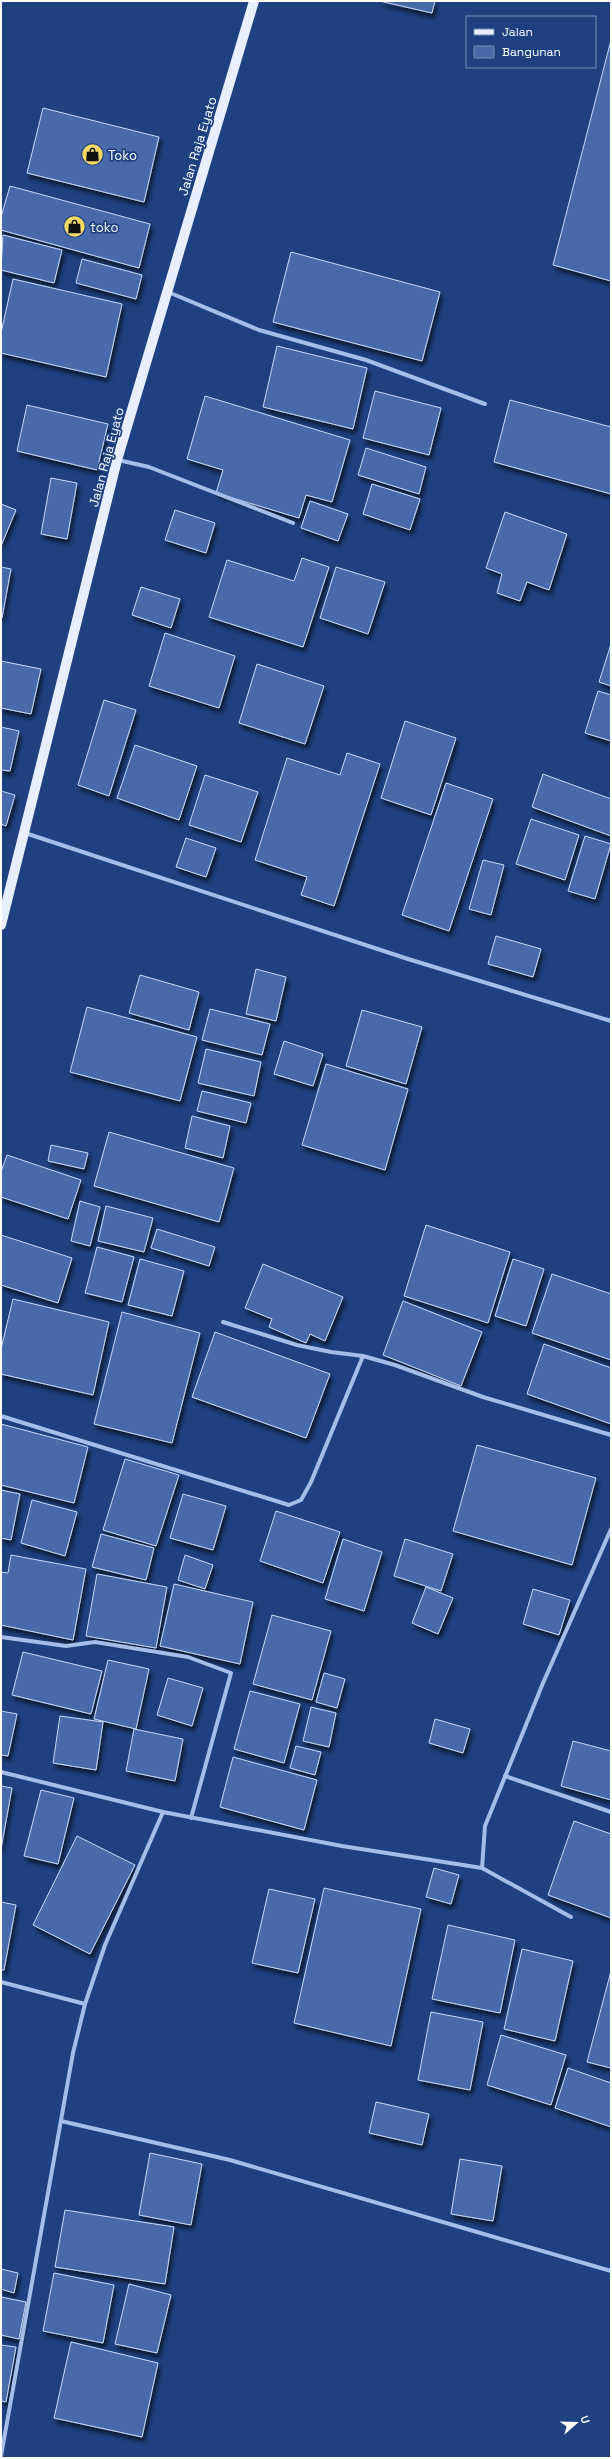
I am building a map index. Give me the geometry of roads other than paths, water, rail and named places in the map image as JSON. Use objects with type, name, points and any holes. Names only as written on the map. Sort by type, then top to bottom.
[{"type":"main road","name":"Jalan Raja Eyato","points":[[1,925],[117,460],[254,1]]},
{"type":"street","points":[[168,291],[259,330],[366,360],[485,404]]},
{"type":"street","points":[[117,460],[149,467],[293,523]]},
{"type":"street","points":[[23,832],[408,959],[611,1021]]},
{"type":"street","points":[[223,1322],[297,1345],[331,1352],[363,1356],[483,1397],[611,1435]]},
{"type":"street","points":[[1,1416],[289,1505],[301,1500],[310,1482],[363,1356]]},
{"type":"street","points":[[482,1868],[485,1826],[611,1529]]},
{"type":"street","points":[[1,1637],[66,1646],[95,1642],[188,1657],[231,1673],[191,1818]]},
{"type":"street","points":[[1,1772],[191,1818],[342,1846],[482,1868],[571,1917]]},
{"type":"street","points":[[505,1776],[611,1812]]},
{"type":"street","points":[[1,2456],[73,2052],[85,2004],[105,1945],[163,1812]]},
{"type":"street","points":[[1,1982],[85,2004]]},
{"type":"street","points":[[61,2121],[230,2160],[611,2271]]},
{"type":"place","name":"Toko","points":[[93,155]]},
{"type":"place","name":"toko","points":[[75,227]]}]
